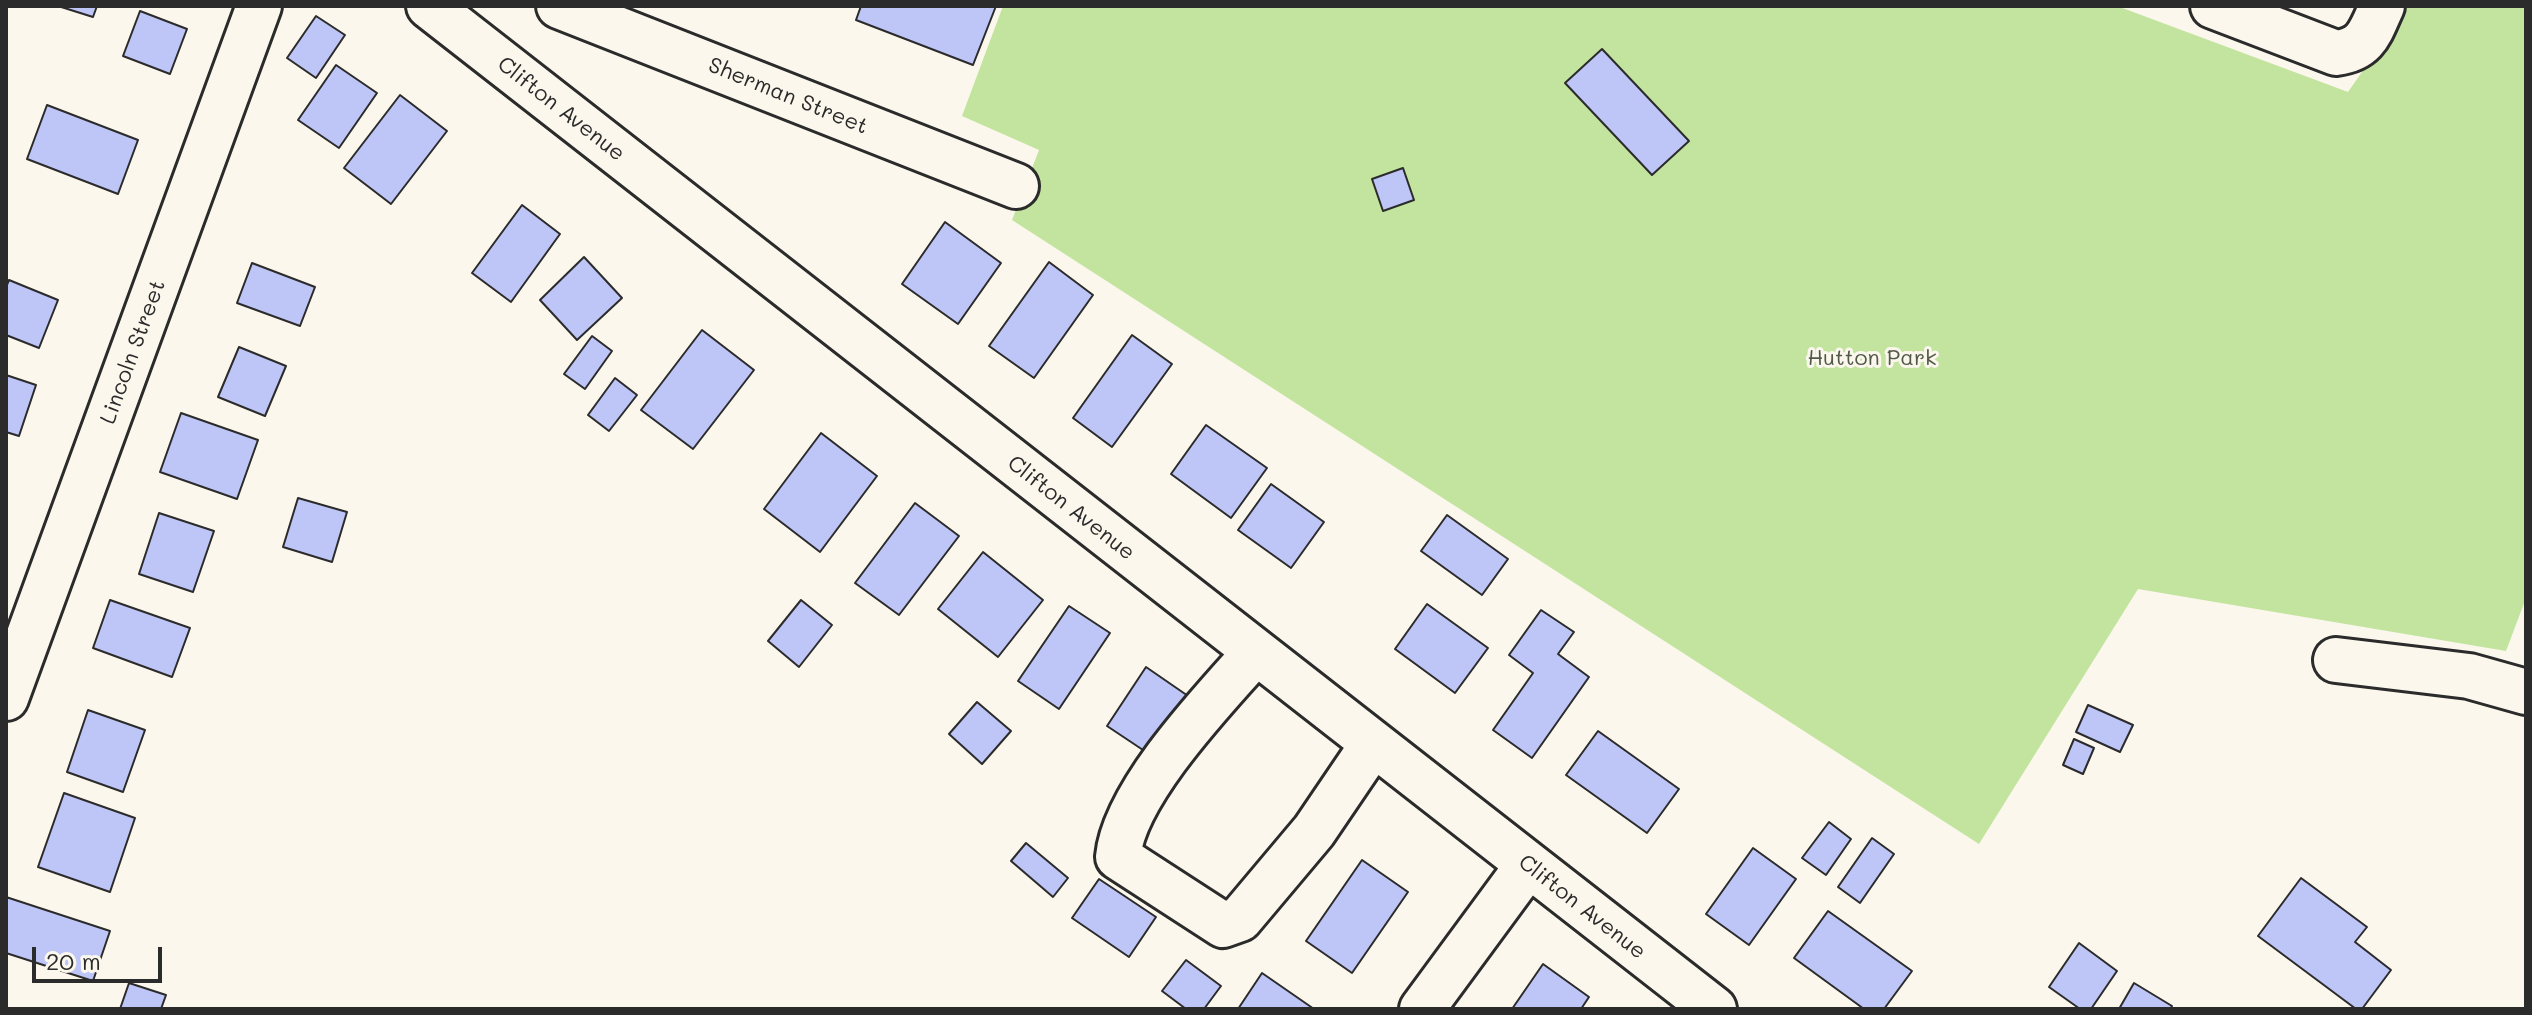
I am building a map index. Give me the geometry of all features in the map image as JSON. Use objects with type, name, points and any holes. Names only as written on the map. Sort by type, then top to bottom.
[{"type":"street","name":"Lincoln Street","points":[[6,698],[259,6]]},
{"type":"street","name":"Clifton Avenue","points":[[429,6],[1714,1009]]},
{"type":"street","name":"Sherman Street","points":[[559,6],[1016,186]]},
{"type":"street","points":[[2213,6],[2336,53],[2352,51],[2367,39],[2382,6]]},
{"type":"street","points":[[1256,652],[1194,720],[1136,803],[1120,839],[1118,857],[1223,925],[1240,919],[1314,831],[1373,744]]},
{"type":"street","points":[[2336,660],[2469,676],[2526,692]]},
{"type":"street","points":[[1422,1009],[1528,865]]},
{"type":"green space","name":"Hutton Park","points":[[1003,6],[2117,6],[2348,92],[2408,6],[2526,6],[2526,598],[2506,651],[2138,589],[1979,844],[1012,220],[1039,150],[962,116]]},
{"type":"building","points":[[58,6],[97,6],[93,17]]},
{"type":"building","points":[[861,6],[996,6],[973,65],[856,20]]},
{"type":"building","points":[[140,11],[187,29],[170,74],[123,56]]},
{"type":"building","points":[[316,16],[345,35],[316,78],[287,58]]},
{"type":"building","points":[[1602,49],[1689,141],[1652,175],[1565,83]]},
{"type":"building","points":[[336,65],[377,93],[339,148],[298,120]]},
{"type":"building","points":[[400,95],[447,131],[391,204],[344,168]]},
{"type":"building","points":[[47,105],[138,140],[118,194],[27,159]]},
{"type":"building","points":[[1403,168],[1414,200],[1383,211],[1372,179]]},
{"type":"building","points":[[522,205],[560,234],[511,302],[472,273]]},
{"type":"building","points":[[945,222],[1001,263],[958,324],[902,284]]},
{"type":"building","points":[[584,257],[622,298],[577,340],[540,300]]},
{"type":"building","points":[[1049,262],[1093,295],[1034,378],[989,346]]},
{"type":"building","points":[[252,263],[315,287],[300,326],[237,303]]},
{"type":"building","points":[[9,280],[58,300],[39,348],[6,335],[6,287]]},
{"type":"building","points":[[702,330],[754,370],[693,449],[641,410]]},
{"type":"building","points":[[1132,335],[1172,364],[1112,447],[1073,418]]},
{"type":"building","points":[[592,336],[612,351],[585,389],[564,374]]},
{"type":"building","points":[[239,347],[286,366],[265,416],[218,397]]},
{"type":"building","points":[[6,375],[36,385],[19,436],[6,432]]},
{"type":"building","points":[[615,378],[637,395],[609,431],[588,415]]},
{"type":"building","points":[[181,413],[258,440],[237,499],[160,472]]},
{"type":"building","points":[[1206,425],[1267,468],[1231,518],[1171,474]]},
{"type":"building","points":[[821,433],[877,476],[820,552],[764,509]]},
{"type":"building","points":[[1271,484],[1324,522],[1291,568],[1238,530]]},
{"type":"building","points":[[298,498],[347,512],[332,562],[283,547]]},
{"type":"building","points":[[915,503],[959,536],[899,615],[855,583]]},
{"type":"building","points":[[159,513],[214,531],[193,592],[139,574]]},
{"type":"building","points":[[1447,515],[1508,559],[1482,595],[1421,551]]},
{"type":"building","points":[[983,552],[1043,600],[998,657],[938,609]]},
{"type":"building","points":[[110,600],[190,628],[172,677],[93,648]]},
{"type":"building","points":[[801,600],[832,625],[799,667],[768,641]]},
{"type":"building","points":[[1427,604],[1488,648],[1455,693],[1395,649]]},
{"type":"building","points":[[1069,606],[1110,633],[1059,709],[1018,681]]},
{"type":"building","points":[[1541,610],[1574,632],[1558,654],[1589,677],[1532,758],[1493,730],[1533,673],[1509,655]]},
{"type":"building","points":[[1146,667],[1191,698],[1152,756],[1107,726]]},
{"type":"building","points":[[977,702],[1011,731],[982,764],[949,734]]},
{"type":"building","points":[[2088,705],[2133,725],[2120,752],[2076,732]]},
{"type":"building","points":[[88,710],[145,730],[123,792],[67,772]]},
{"type":"building","points":[[1598,731],[1679,789],[1647,833],[1566,775]]},
{"type":"building","points":[[2074,739],[2094,748],[2083,774],[2063,765]]},
{"type":"building","points":[[64,793],[135,818],[110,892],[38,867]]},
{"type":"building","points":[[1829,822],[1851,839],[1826,875],[1802,858]]},
{"type":"building","points":[[1872,838],[1894,854],[1860,903],[1838,887]]},
{"type":"building","points":[[1026,843],[1068,878],[1053,897],[1011,861]]},
{"type":"building","points":[[1753,848],[1796,879],[1749,945],[1706,914]]},
{"type":"building","points":[[1362,860],[1408,892],[1352,973],[1306,941]]},
{"type":"building","points":[[2301,878],[2367,927],[2355,942],[2391,970],[2362,1009],[2356,1009],[2258,936]]},
{"type":"building","points":[[1099,879],[1156,917],[1129,957],[1072,918]]},
{"type":"building","points":[[6,897],[110,931],[93,981],[6,953]]},
{"type":"building","points":[[1828,911],[1912,971],[1884,1009],[1864,1009],[1794,958]]},
{"type":"building","points":[[2079,943],[2117,971],[2091,1009],[2080,1009],[2049,987]]},
{"type":"building","points":[[1186,960],[1221,986],[1204,1009],[1186,1009],[1162,991]]},
{"type":"building","points":[[1543,964],[1589,997],[1581,1009],[1512,1009]]},
{"type":"building","points":[[1262,973],[1314,1009],[1238,1009]]},
{"type":"building","points":[[129,983],[166,995],[161,1009],[120,1009]]},
{"type":"building","points":[[2134,983],[2172,1006],[2170,1009],[2119,1009]]}]
